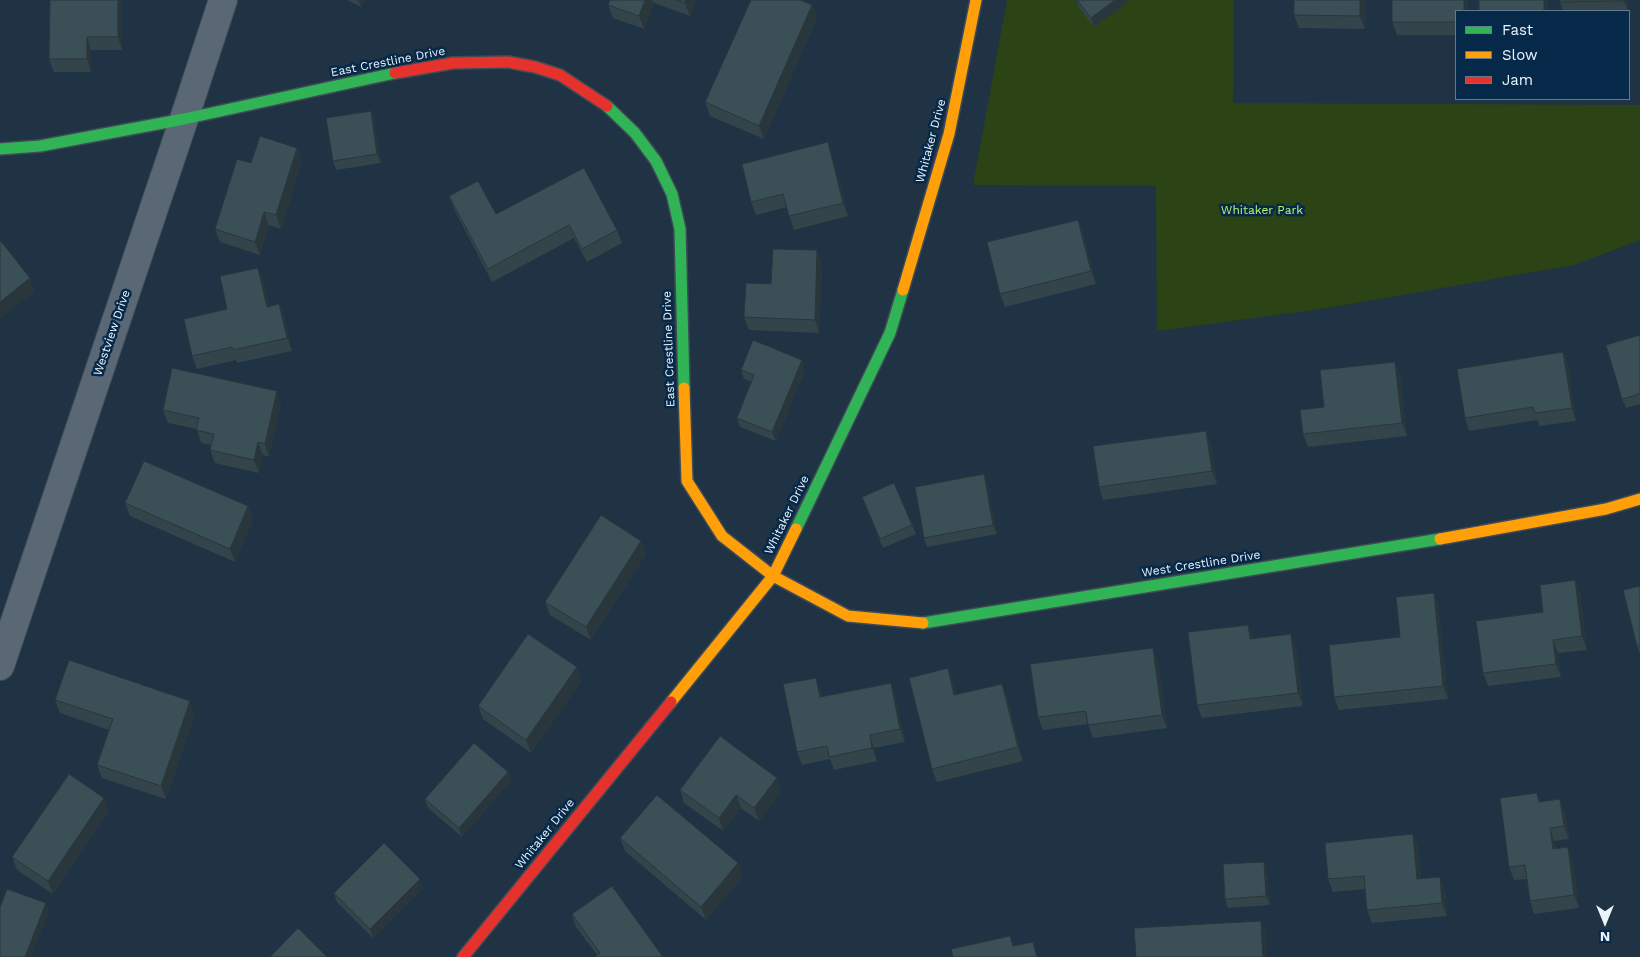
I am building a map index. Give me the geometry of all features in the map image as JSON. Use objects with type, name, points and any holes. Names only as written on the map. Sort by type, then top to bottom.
[{"type":"street","name":"Westview Drive","points":[[0,666],[184,119],[222,0]]},
{"type":"street","name":"Whitaker Drive","points":[[463,957],[773,576],[890,333],[949,134],[976,0]]},
{"type":"street","name":"East Crestline Drive","points":[[0,149],[40,146],[184,119],[414,69],[470,63],[508,62],[535,67],[560,75],[607,106],[635,133],[656,161],[672,194],[680,229],[687,480],[722,536],[773,576]]},
{"type":"street","name":"West Crestline Drive","points":[[773,576],[848,616],[920,624],[1497,530],[1606,509],[1640,499]]},
{"type":"green space","name":"Whitaker Park","points":[[1007,0],[1234,0],[1233,103],[1640,105],[1640,240],[1574,265],[1321,309],[1157,331],[1156,186],[973,185]]},
{"type":"building","points":[[50,0],[118,0],[118,37],[87,37],[87,59],[49,59]]},
{"type":"building","points":[[610,0],[645,0],[639,16],[608,5]]},
{"type":"building","points":[[751,0],[800,0],[812,5],[759,126],[705,102]]},
{"type":"building","points":[[1077,0],[1115,0],[1091,18]]},
{"type":"building","points":[[1294,0],[1360,0],[1360,16],[1294,15]]},
{"type":"building","points":[[1392,0],[1464,0],[1464,10],[1455,10],[1455,22],[1392,22]]},
{"type":"building","points":[[1479,0],[1544,0],[1544,10],[1479,10]]},
{"type":"building","points":[[1560,0],[1624,0],[1624,1],[1560,2]]},
{"type":"building","points":[[371,111],[377,154],[333,161],[326,118]]},
{"type":"building","points":[[260,136],[297,148],[276,215],[264,212],[255,242],[215,229],[237,159],[251,163]]},
{"type":"building","points":[[828,142],[843,203],[789,216],[783,194],[751,202],[742,164]]},
{"type":"building","points":[[584,168],[617,230],[582,249],[569,225],[488,269],[449,196],[478,181],[496,214]]},
{"type":"building","points":[[1078,220],[1091,271],[1000,294],[987,242]]},
{"type":"building","points":[[0,240],[30,278],[0,302]]},
{"type":"building","points":[[773,249],[817,250],[815,320],[744,317],[746,283],[771,284]]},
{"type":"building","points":[[258,268],[267,307],[279,304],[287,338],[233,350],[232,347],[192,356],[184,319],[227,309],[220,276]]},
{"type":"building","points":[[1640,335],[1640,394],[1622,399],[1606,345]]},
{"type":"building","points":[[753,340],[802,360],[772,432],[737,418],[754,375],[741,370]]},
{"type":"building","points":[[1563,352],[1572,408],[1535,413],[1533,407],[1465,418],[1457,369]]},
{"type":"building","points":[[1395,362],[1402,423],[1303,434],[1300,410],[1324,407],[1320,370]]},
{"type":"building","points":[[172,368],[277,391],[265,444],[258,442],[254,460],[210,450],[214,434],[196,430],[199,418],[163,410]]},
{"type":"building","points":[[1206,431],[1212,471],[1099,487],[1093,446]]},
{"type":"building","points":[[144,461],[248,506],[230,549],[125,503]]},
{"type":"building","points":[[984,474],[993,525],[924,538],[915,487]]},
{"type":"building","points":[[894,483],[912,525],[880,539],[862,497]]},
{"type":"building","points":[[601,515],[641,541],[586,627],[545,602]]},
{"type":"building","points":[[1575,580],[1582,636],[1553,640],[1556,664],[1483,673],[1476,621],[1543,612],[1540,585]]},
{"type":"building","points":[[1640,586],[1640,646],[1637,646],[1623,590]]},
{"type":"building","points":[[1434,593],[1443,686],[1334,697],[1329,645],[1400,637],[1396,597]]},
{"type":"building","points":[[1248,625],[1250,639],[1291,634],[1298,693],[1197,705],[1188,632]]},
{"type":"building","points":[[528,634],[577,667],[526,740],[478,706]]},
{"type":"building","points":[[1153,648],[1162,715],[1088,725],[1086,711],[1038,717],[1030,664]]},
{"type":"building","points":[[69,660],[190,701],[161,786],[97,765],[113,719],[55,700]]},
{"type":"building","points":[[948,668],[954,695],[1002,684],[1018,747],[932,769],[909,678]]},
{"type":"building","points":[[816,678],[820,697],[891,683],[900,729],[870,735],[872,748],[829,757],[827,746],[797,752],[783,684]]},
{"type":"building","points":[[720,736],[777,778],[754,808],[736,795],[719,818],[680,790]]},
{"type":"building","points":[[474,743],[508,772],[459,828],[425,799]]},
{"type":"building","points":[[69,774],[104,798],[48,881],[12,857]]},
{"type":"building","points":[[1537,793],[1539,802],[1560,799],[1564,826],[1550,828],[1553,849],[1568,847],[1574,895],[1530,901],[1525,865],[1509,867],[1500,798]]},
{"type":"building","points":[[657,795],[738,863],[701,907],[620,838]]},
{"type":"building","points":[[1413,834],[1417,879],[1440,877],[1442,903],[1367,910],[1364,876],[1328,879],[1325,843]]},
{"type":"building","points":[[384,843],[420,879],[370,929],[334,893]]},
{"type":"building","points":[[1264,862],[1266,896],[1225,899],[1223,864]]},
{"type":"building","points":[[612,886],[663,957],[595,957],[600,953],[572,914]]},
{"type":"building","points":[[7,889],[46,903],[25,957],[0,957],[0,907]]},
{"type":"building","points":[[1261,921],[1263,957],[1136,957],[1134,928]]},
{"type":"building","points":[[298,928],[327,957],[270,957]]},
{"type":"building","points":[[1010,936],[1013,946],[1033,942],[1037,957],[953,957],[951,949]]},
{"type":"traffic: fast","points":[[0,149],[40,146],[184,119],[395,73]]},
{"type":"traffic: fast","points":[[607,106],[635,133],[656,161],[672,194],[680,229],[684,388]]},
{"type":"traffic: fast","points":[[796,529],[890,333],[903,290]]},
{"type":"traffic: fast","points":[[923,623],[1440,539]]},
{"type":"traffic: slow","points":[[903,290],[949,134],[976,0]]},
{"type":"traffic: slow","points":[[684,388],[687,481],[722,536],[773,576],[848,616],[923,623]]},
{"type":"traffic: slow","points":[[1440,539],[1606,509],[1640,499]]},
{"type":"traffic: slow","points":[[671,702],[773,576],[796,529]]},
{"type":"traffic: jam","points":[[395,73],[453,63],[508,62],[535,67],[560,75],[607,106]]},
{"type":"traffic: jam","points":[[463,957],[671,702]]}]
